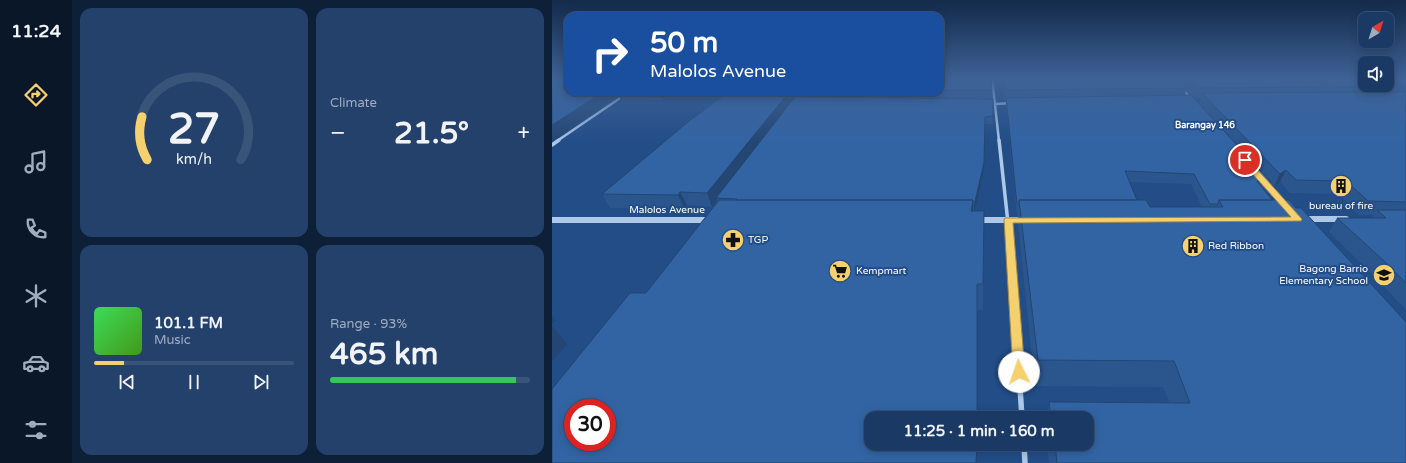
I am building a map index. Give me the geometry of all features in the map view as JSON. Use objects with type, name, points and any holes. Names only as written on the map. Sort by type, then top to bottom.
[{"type":"street","points":[[552,146],[618,100]]},
{"type":"street","points":[[995,100],[1008,220],[1022,411]]},
{"type":"street","points":[[1184,101],[1192,101],[1198,104]]},
{"type":"street","points":[[988,104],[1016,103]]},
{"type":"street","points":[[1261,178],[1307,230]]},
{"type":"street","points":[[1295,216],[1353,219]]},
{"type":"street","points":[[703,227],[710,218]]},
{"type":"street","name":"Malolos Avenue","points":[[552,220],[710,218],[724,220]]},
{"type":"street","points":[[969,220],[1032,220]]},
{"type":"street","points":[[1024,451],[1025,463]]},
{"type":"building","points":[[552,100],[591,100],[552,125]]},
{"type":"building","points":[[718,100],[783,100],[707,193],[680,192],[678,195],[602,194],[688,122]]},
{"type":"building","points":[[793,100],[993,100],[993,116],[985,117],[984,162],[974,206],[973,200],[736,200],[737,199],[716,198]]},
{"type":"building","points":[[1006,100],[1195,100],[1271,182],[1257,181],[1272,200],[1219,200],[1218,204],[1210,204],[1194,174],[1125,171],[1137,200],[1019,200],[1019,204],[1017,204]]},
{"type":"building","points":[[1208,100],[1406,100],[1406,202],[1368,201],[1346,181],[1296,180],[1286,170],[1280,174]]},
{"type":"building","points":[[719,200],[973,200],[971,211],[984,211],[983,284],[977,284],[977,411],[864,411],[864,451],[977,451],[976,463],[552,463],[552,389],[630,293],[646,293]]},
{"type":"building","points":[[1019,200],[1146,200],[1150,207],[1223,207],[1219,200],[1289,200],[1296,208],[1301,208],[1406,322],[1406,463],[1057,463],[1056,451],[1094,451],[1094,411],[1050,411],[1049,402],[1190,403],[1174,361],[1038,360]]},
{"type":"building","points":[[1377,210],[1406,210],[1406,283],[1337,218],[1386,218]]},
{"type":"place","name":"bureau of fire","points":[[1341,186]]},
{"type":"place","name":"TGP","points":[[733,240]]},
{"type":"place","name":"Red Ribbon","points":[[1193,246]]},
{"type":"place","name":"Kempmart","points":[[840,271]]},
{"type":"place","name":"Bagong Barrio Elementary School","points":[[1384,275]]},
{"type":"district","name":"Barangay 146","points":[[1205,125]]},
{"type":"route","points":[[1019,372],[1008,220],[1298,219],[1245,160]]}]
